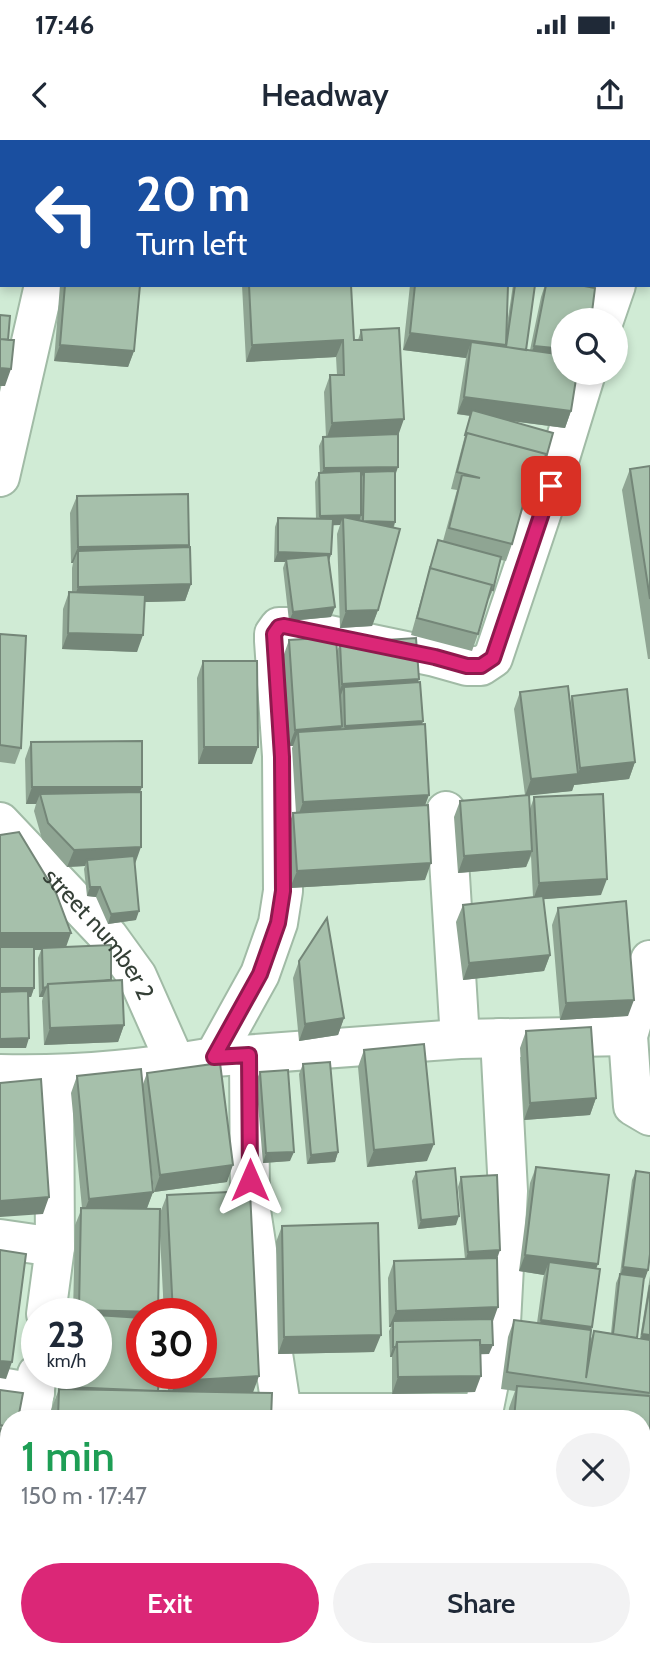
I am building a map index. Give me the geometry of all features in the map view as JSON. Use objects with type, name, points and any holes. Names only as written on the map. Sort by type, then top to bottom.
[{"type":"street","points":[[0,477],[44,287]]},
{"type":"street","points":[[608,308],[616,287]]},
{"type":"street","points":[[282,1410],[250,1204],[232,1056],[278,923],[283,891],[282,757],[274,642],[276,630],[284,626],[290,627],[467,666],[481,666],[493,658],[582,385]]},
{"type":"street","points":[[446,811],[460,1039]]},
{"type":"street","name":"street number 2","points":[[0,822],[108,936],[137,976],[176,1064]]},
{"type":"street","points":[[650,960],[628,1036],[633,1106],[650,1116]]},
{"type":"street","points":[[0,1074],[54,1075],[232,1056],[460,1039],[628,1036]]},
{"type":"street","points":[[484,1410],[501,1323],[508,1191],[500,1038]]},
{"type":"street","points":[[48,1298],[55,1247],[54,1075]]},
{"type":"street","points":[[0,1239],[55,1247]]},
{"type":"building","points":[[65,287],[140,287],[134,351],[60,345]]},
{"type":"building","points":[[249,287],[351,287],[354,340],[362,340],[361,330],[399,328],[404,419],[332,423],[330,375],[344,375],[343,340],[252,345]]},
{"type":"building","points":[[415,287],[508,287],[506,345],[410,333]]},
{"type":"building","points":[[515,287],[535,287],[526,350],[506,347]]},
{"type":"building","points":[[546,287],[595,288],[592,308],[551,308],[551,348],[534,346]]},
{"type":"building","points":[[0,315],[10,316],[8,340],[0,339]]},
{"type":"building","points":[[0,339],[14,340],[11,369],[0,368]]},
{"type":"building","points":[[471,342],[551,353],[551,385],[575,385],[571,411],[464,397]]},
{"type":"building","points":[[472,410],[553,433],[546,458],[546,454],[467,433],[465,435]]},
{"type":"building","points":[[467,433],[546,454],[535,493],[527,491],[512,544],[449,528],[462,475],[480,478],[457,472]]},
{"type":"building","points":[[398,434],[398,467],[324,468],[323,437]]},
{"type":"building","points":[[650,466],[650,599],[630,469]]},
{"type":"building","points":[[361,471],[361,515],[320,516],[319,473]]},
{"type":"building","points":[[395,471],[395,522],[363,521],[364,472]]},
{"type":"building","points":[[188,494],[189,545],[78,547],[77,496]]},
{"type":"building","points":[[343,517],[400,529],[378,610],[346,611]]},
{"type":"building","points":[[278,518],[333,519],[331,554],[278,552]]},
{"type":"building","points":[[438,540],[501,557],[493,590],[492,585],[430,568]]},
{"type":"building","points":[[190,547],[191,584],[78,587],[78,551]]},
{"type":"building","points":[[328,555],[335,607],[293,612],[286,559]]},
{"type":"building","points":[[430,568],[492,585],[478,634],[417,618]]},
{"type":"building","points":[[69,592],[145,595],[143,635],[68,633]]},
{"type":"building","points":[[0,634],[26,636],[21,748],[0,745]]},
{"type":"building","points":[[336,637],[342,726],[295,730],[289,640]]},
{"type":"building","points":[[416,638],[419,679],[342,684],[340,643]]},
{"type":"building","points":[[203,661],[257,661],[258,747],[204,747]]},
{"type":"building","points":[[420,682],[423,721],[345,726],[344,687]]},
{"type":"building","points":[[568,686],[578,774],[531,779],[520,692]]},
{"type":"building","points":[[627,689],[635,762],[580,768],[572,696]]},
{"type":"building","points":[[425,724],[429,795],[303,802],[298,732]]},
{"type":"building","points":[[142,741],[142,787],[32,787],[31,742]]},
{"type":"building","points":[[141,792],[141,847],[74,850],[48,823],[40,794]]},
{"type":"building","points":[[603,794],[607,879],[539,883],[534,797]]},
{"type":"building","points":[[529,795],[532,851],[464,856],[460,801]]},
{"type":"building","points":[[428,805],[431,863],[297,871],[293,813]]},
{"type":"building","points":[[19,832],[56,893],[71,933],[0,933],[0,835]]},
{"type":"building","points":[[134,856],[139,911],[111,914],[100,887],[90,887],[87,860]]},
{"type":"building","points":[[543,896],[550,955],[469,963],[463,905]]},
{"type":"building","points":[[626,901],[634,1000],[566,1003],[558,908]]},
{"type":"building","points":[[327,918],[344,1018],[305,1024],[299,961]]},
{"type":"building","points":[[111,945],[111,980],[48,984],[43,988],[42,948]]},
{"type":"building","points":[[0,947],[34,947],[34,988],[0,988]]},
{"type":"building","points":[[122,980],[124,1025],[50,1028],[48,984]]},
{"type":"building","points":[[28,991],[29,1038],[0,1039],[0,992]]},
{"type":"building","points":[[591,1027],[596,1098],[530,1103],[526,1031]]},
{"type":"building","points":[[424,1044],[434,1144],[374,1150],[364,1050]]},
{"type":"building","points":[[330,1062],[338,1152],[311,1155],[303,1064]]},
{"type":"building","points":[[220,1063],[233,1165],[160,1175],[147,1073]]},
{"type":"building","points":[[141,1069],[153,1192],[89,1199],[77,1076]]},
{"type":"building","points":[[288,1070],[294,1152],[266,1153],[260,1072]]},
{"type":"building","points":[[41,1079],[49,1197],[0,1201],[0,1083]]},
{"type":"building","points":[[536,1167],[609,1175],[598,1264],[525,1255]]},
{"type":"building","points":[[455,1168],[459,1216],[421,1220],[416,1172]]},
{"type":"building","points":[[636,1171],[650,1173],[648,1270],[623,1267]]},
{"type":"building","points":[[497,1175],[500,1250],[468,1252],[461,1177]]},
{"type":"building","points":[[250,1191],[259,1376],[217,1379],[217,1298],[172,1298],[167,1195]]},
{"type":"building","points":[[81,1208],[160,1209],[158,1298],[126,1298],[126,1311],[112,1311],[112,1298],[79,1298]]},
{"type":"building","points":[[378,1223],[381,1335],[284,1337],[282,1226]]},
{"type":"building","points":[[0,1250],[26,1254],[12,1362],[0,1361]]},
{"type":"building","points":[[497,1258],[498,1307],[396,1311],[394,1261]]},
{"type":"building","points":[[549,1262],[600,1269],[592,1327],[541,1320]]},
{"type":"building","points":[[620,1274],[644,1277],[637,1338],[613,1334]]},
{"type":"building","points":[[650,1285],[650,1335],[642,1334]]},
{"type":"building","points":[[112,1316],[126,1317],[126,1389],[158,1391],[112,1389]]},
{"type":"building","points":[[492,1319],[493,1345],[480,1345],[480,1340],[397,1342],[396,1347],[393,1347],[393,1321]]},
{"type":"building","points":[[514,1320],[591,1330],[586,1378],[594,1331],[650,1340],[650,1393],[507,1372]]},
{"type":"building","points":[[480,1340],[481,1376],[398,1377],[397,1342]]},
{"type":"building","points":[[517,1386],[650,1396],[650,1410],[515,1410]]},
{"type":"building","points":[[59,1389],[272,1393],[271,1410],[58,1410]]},
{"type":"building","points":[[0,1390],[23,1393],[20,1410],[0,1410]]},
{"type":"route","points":[[250,1180],[249,1055],[214,1057],[260,974],[278,923],[283,891],[282,757],[274,634],[279,627],[284,626],[467,666],[481,666],[493,658],[551,486]]}]
